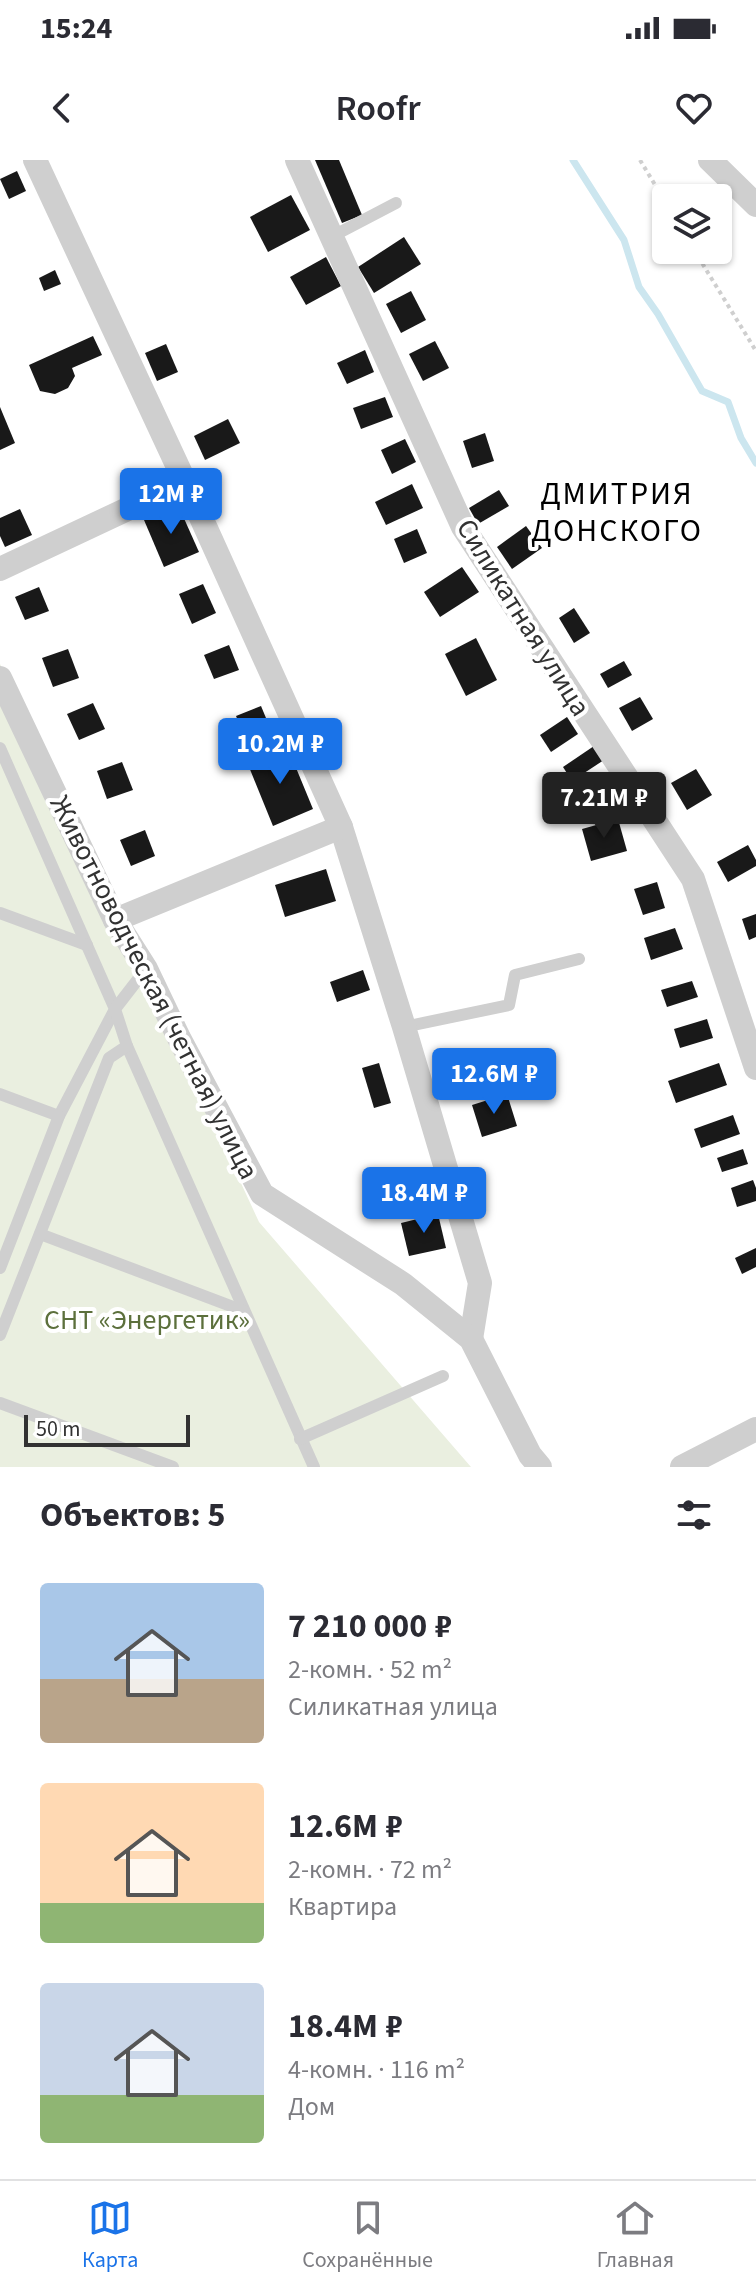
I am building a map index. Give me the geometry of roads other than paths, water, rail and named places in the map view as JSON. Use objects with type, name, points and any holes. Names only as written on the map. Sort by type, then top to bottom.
[{"type":"street","points":[[35,160],[341,827],[480,1283],[471,1339]]},
{"type":"street","name":"Силикатная улица","points":[[297,160],[463,527],[693,879],[756,1068]]},
{"type":"street","points":[[710,160],[756,205]]},
{"type":"street","points":[[0,569],[185,482]]},
{"type":"street","name":"Животноводческая (четная) улица","points":[[0,678],[115,920],[146,969],[262,1194],[403,1284],[471,1339],[530,1455],[540,1467]]},
{"type":"street","points":[[115,920],[341,827]]},
{"type":"street","points":[[682,1467],[756,1429]]},
{"type":"lane","points":[[331,237],[396,203]]},
{"type":"lane","points":[[0,748],[115,1009],[127,1046],[314,1467]]},
{"type":"lane","points":[[0,913],[87,945]]},
{"type":"lane","points":[[404,1027],[509,1005],[515,975],[579,959]]},
{"type":"lane","points":[[0,1268],[59,1116],[115,1009],[146,969]]},
{"type":"lane","points":[[0,1335],[109,1058],[127,1046]]},
{"type":"lane","points":[[0,1094],[59,1116]]},
{"type":"lane","points":[[40,1234],[244,1311]]},
{"type":"lane","points":[[300,1439],[443,1376]]},
{"type":"lane","points":[[0,1403],[173,1467]]},
{"type":"waterway","points":[[573,160],[624,240],[639,287],[702,391],[728,402],[741,438],[756,463]]},
{"type":"district","name":"ДМИТРИЯ ДОНСКОГО","points":[[617,512]]},
{"type":"park label","name":"СНТ «Энергетик»","points":[[147,1319]]}]
